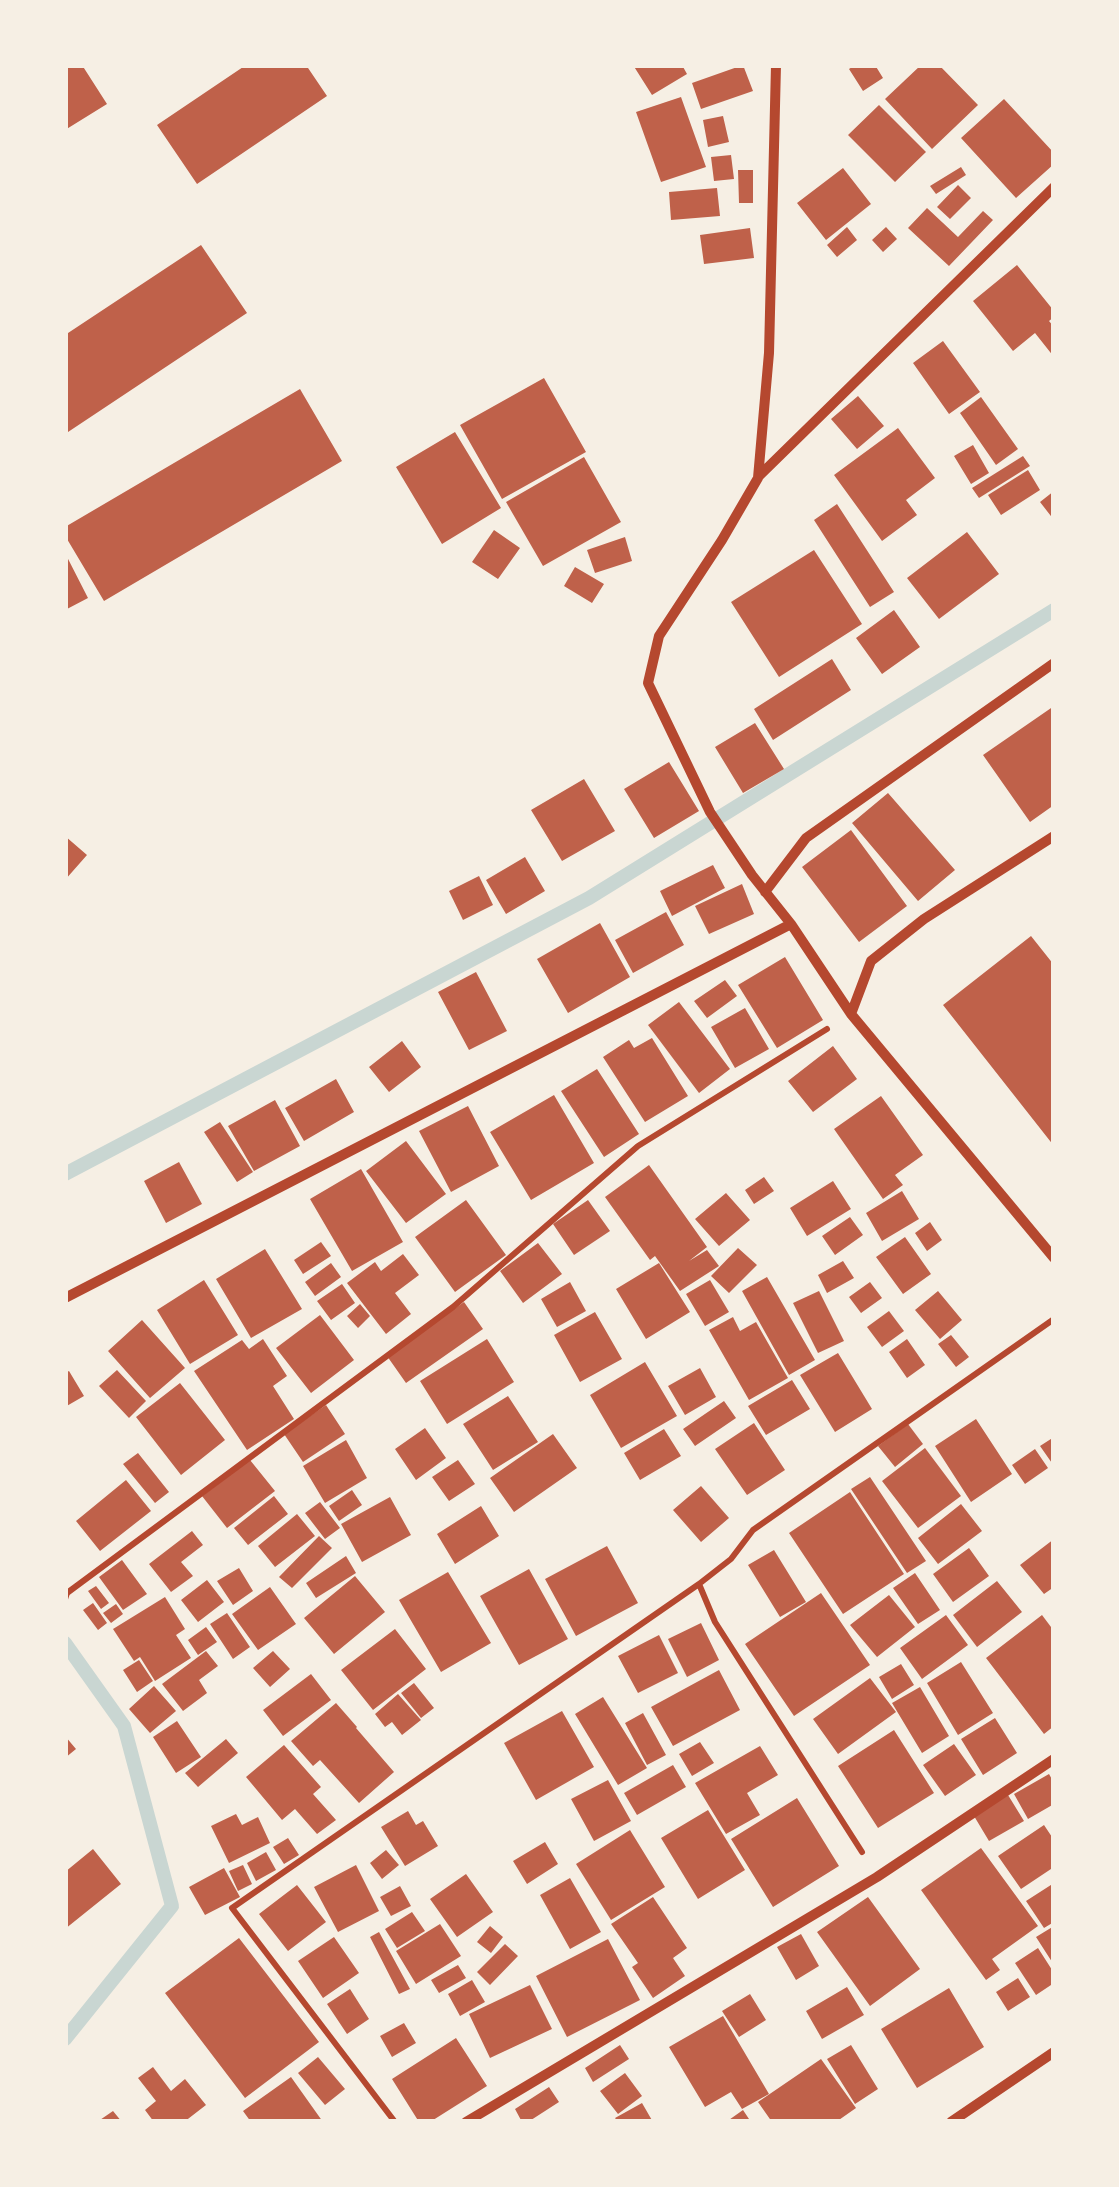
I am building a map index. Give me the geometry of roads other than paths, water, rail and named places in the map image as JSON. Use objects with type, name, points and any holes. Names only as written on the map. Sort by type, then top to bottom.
[{"type":"street","points":[[758,478],[769,354],[776,65]]},
{"type":"street","points":[[1054,188],[758,478],[659,636],[648,683],[710,812],[752,874],[851,1014],[1054,1258]]},
{"type":"street","points":[[765,892],[806,838],[1054,663]]},
{"type":"street","points":[[851,1014],[871,961],[924,918],[1054,836]]},
{"type":"street","points":[[65,1298],[791,924]]},
{"type":"street","points":[[466,2122],[877,1876],[1054,1759]]},
{"type":"street","points":[[951,2122],[1054,2052]]},
{"type":"waterway","points":[[65,1174],[589,898],[1054,610]]},
{"type":"waterway","points":[[65,1643],[124,1726],[172,1906],[65,2039]]}]
